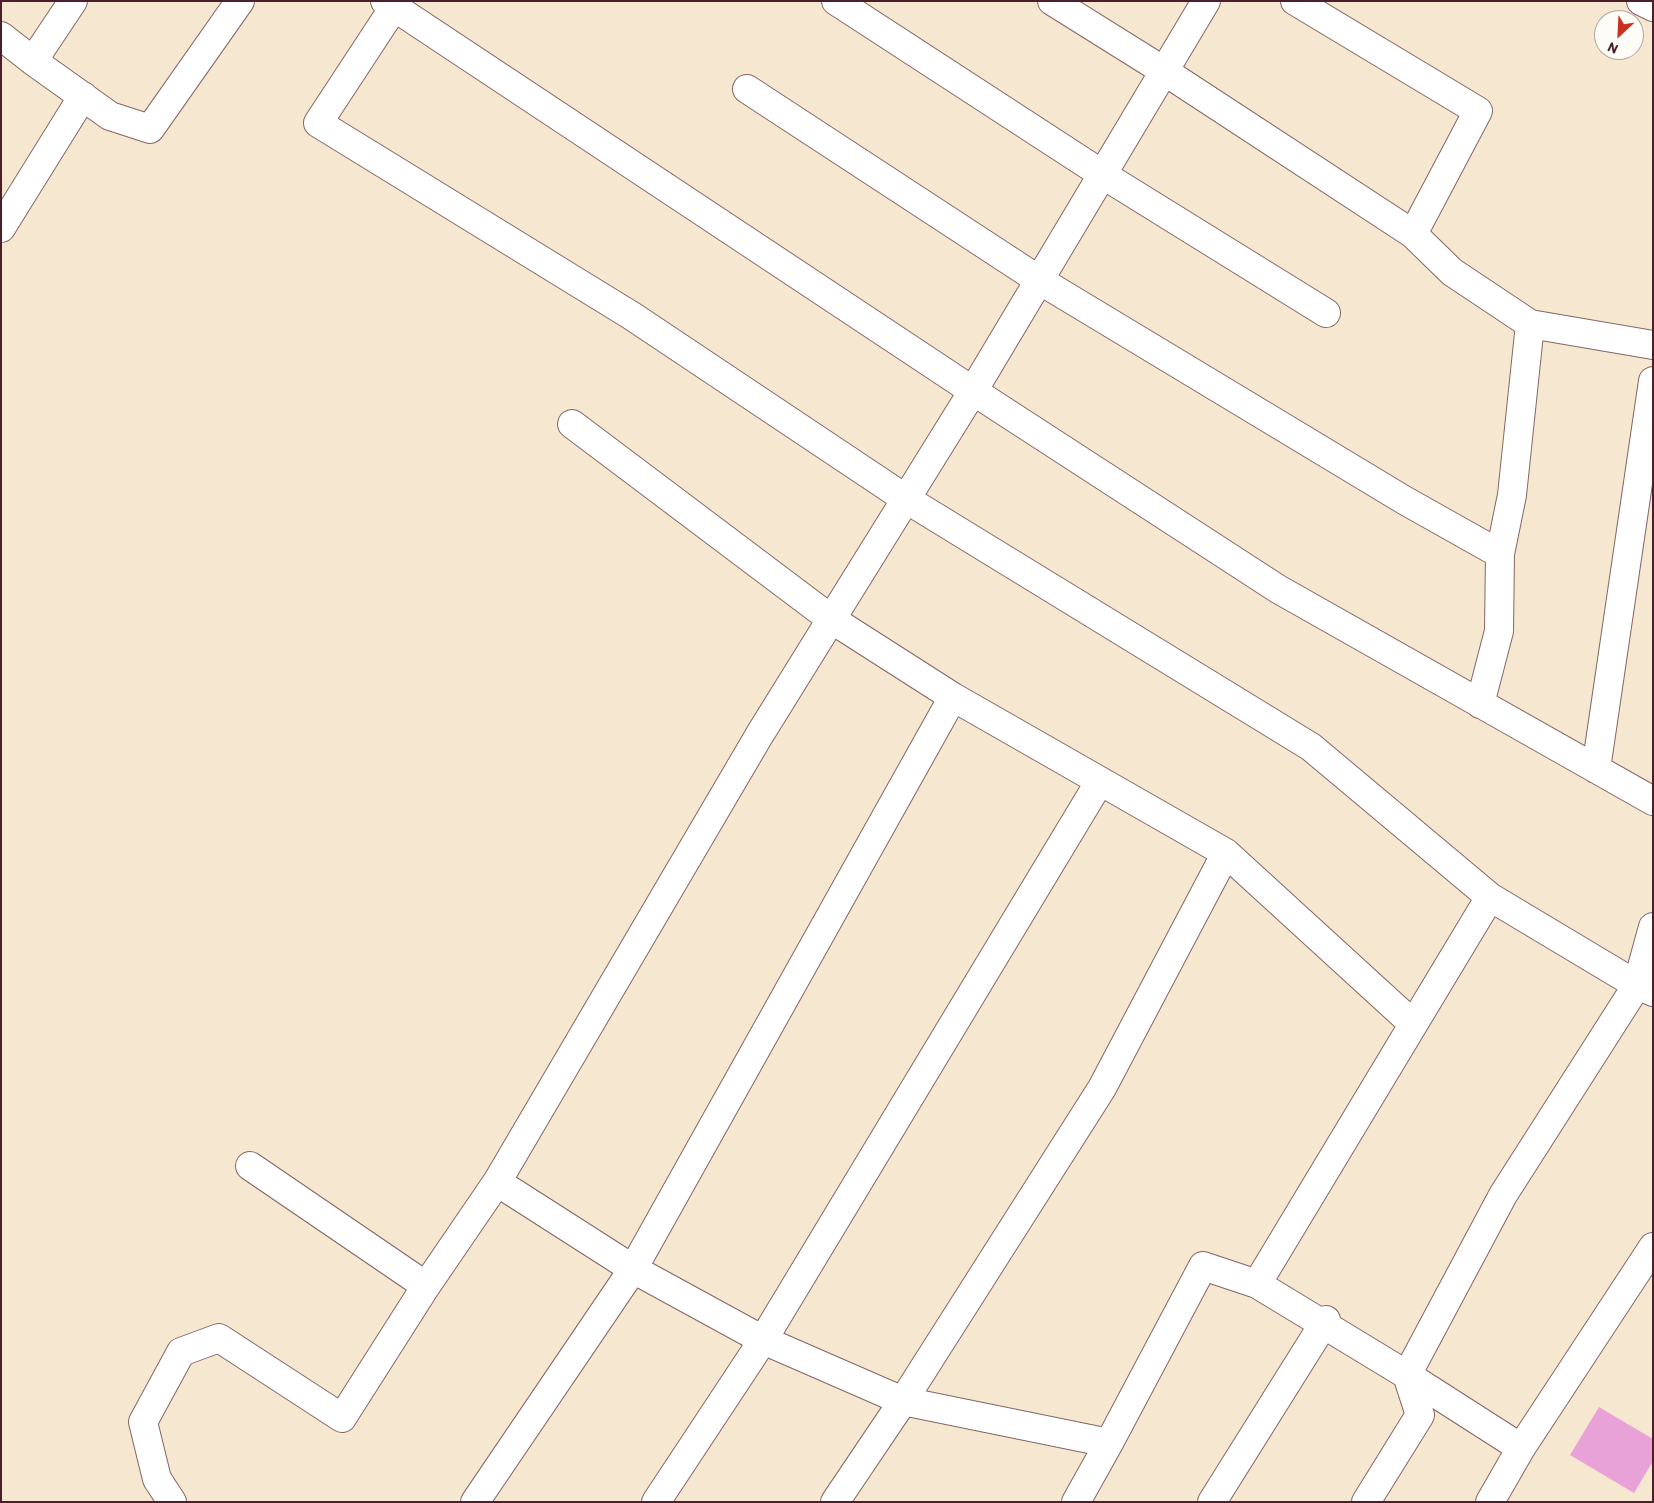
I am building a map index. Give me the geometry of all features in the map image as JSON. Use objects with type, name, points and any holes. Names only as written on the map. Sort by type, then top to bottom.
[{"type":"street","points":[[33,61],[73,1]]},
{"type":"street","points":[[1,36],[110,116],[150,129],[240,1]]},
{"type":"street","points":[[836,1],[1102,174],[1326,313]]},
{"type":"street","points":[[1052,1],[1164,71],[1413,234],[1452,272],[1530,324],[1653,344]]},
{"type":"street","points":[[172,1502],[158,1479],[143,1422],[181,1352],[219,1338],[342,1418],[426,1286],[498,1182],[755,743],[973,391],[1206,1]]},
{"type":"street","points":[[1295,1],[1478,111],[1413,234]]},
{"type":"street","points":[[1641,1],[1653,7]]},
{"type":"street","points":[[1645,988],[1490,897],[1311,747],[906,499],[632,316],[318,123],[392,3],[973,391],[1278,589],[1653,801]]},
{"type":"street","points":[[747,89],[1039,280],[1404,500],[1500,554]]},
{"type":"street","points":[[1,228],[83,96]]},
{"type":"street","points":[[1480,704],[1499,631],[1500,554],[1512,495],[1530,324]]},
{"type":"street","points":[[1596,770],[1653,381]]},
{"type":"street","points":[[572,424],[831,619],[953,697],[1226,853],[1412,1024]]},
{"type":"street","points":[[475,1502],[633,1268],[953,697]]},
{"type":"street","points":[[656,1502],[763,1340],[1100,781]]},
{"type":"street","points":[[836,1502],[903,1401],[1102,1088],[1226,853]]},
{"type":"street","points":[[1258,1284],[1412,1024],[1490,897]]},
{"type":"street","points":[[1366,1502],[1420,1416],[1407,1375],[1503,1195],[1645,988],[1653,927]]},
{"type":"street","points":[[250,1166],[426,1286]]},
{"type":"street","points":[[498,1182],[633,1268],[763,1340],[903,1401],[1110,1443]]},
{"type":"street","points":[[1490,1502],[1521,1448],[1653,1247]]},
{"type":"street","points":[[1076,1502],[1110,1443],[1203,1266],[1258,1284],[1325,1322],[1521,1448]]},
{"type":"street","points":[[1212,1502],[1325,1322]]},
{"type":"building","points":[[1599,1407],[1653,1439],[1653,1461],[1634,1493],[1570,1455]]}]
